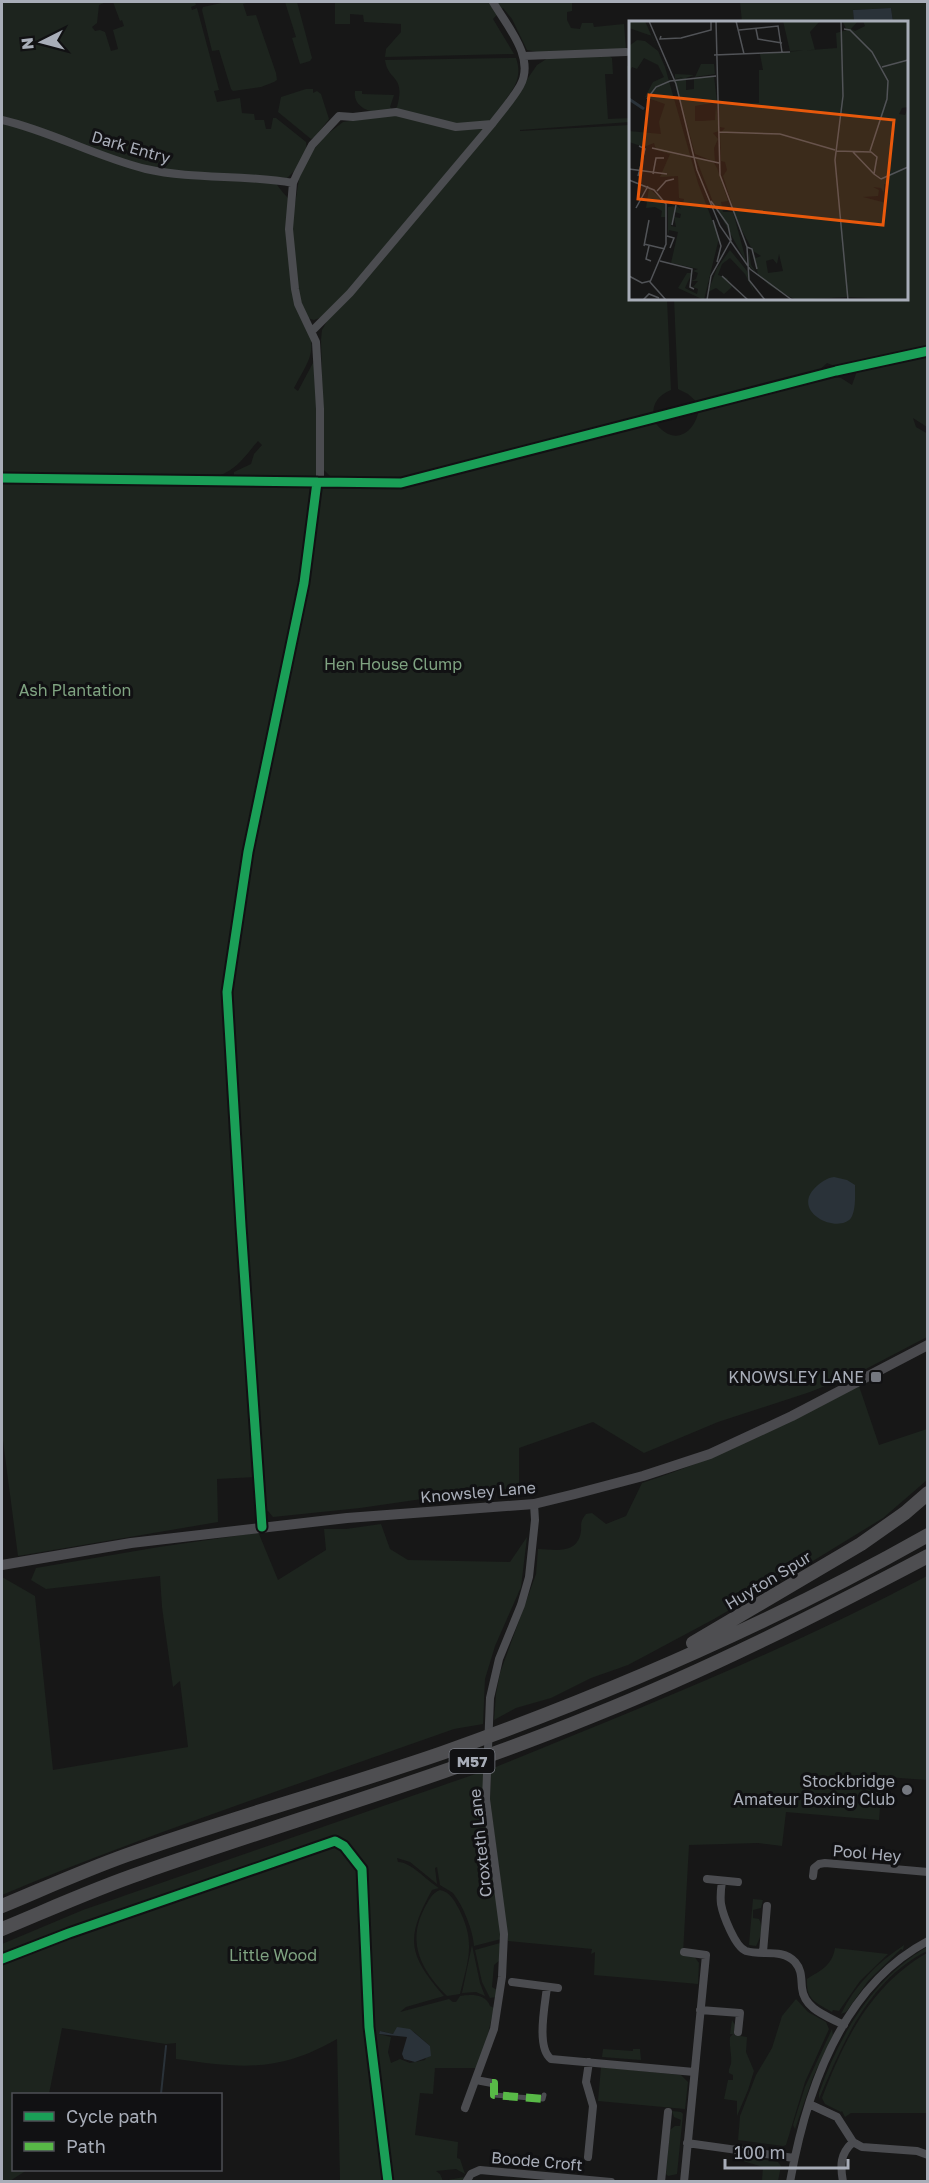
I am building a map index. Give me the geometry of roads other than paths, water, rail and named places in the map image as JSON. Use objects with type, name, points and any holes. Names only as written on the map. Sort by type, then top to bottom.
[{"type":"highway","name":"Huyton Spur","points":[[618,1685],[861,1544],[905,1513],[927,1493]]},
{"type":"highway","name":"M57","points":[[2,1906],[127,1855],[528,1722],[618,1685],[774,1615],[927,1534]]},
{"type":"highway","name":"M57","points":[[2,1929],[139,1874],[456,1767],[591,1717],[701,1670],[846,1599],[927,1556]]},
{"type":"main road","name":"Knowsley Lane","points":[[2,1565],[131,1543],[262,1527],[347,1518],[534,1504],[643,1476],[710,1454],[792,1416],[927,1345]]},
{"type":"street","points":[[312,331],[350,293],[492,124],[520,86],[525,73],[524,56],[493,2]]},
{"type":"street","points":[[524,56],[626,52]]},
{"type":"street","points":[[262,1527],[227,992],[248,852],[304,583],[318,482],[318,362],[316,342],[298,304],[295,289],[290,229],[293,183],[312,145],[339,116],[353,117],[396,112],[456,127],[492,124]]},
{"type":"street","name":"Dark Entry","points":[[2,120],[147,169],[179,174],[270,178],[293,183]]},
{"type":"street","points":[[2,478],[391,484],[825,374],[927,351]]},
{"type":"street","name":"Croxteth Lane","points":[[465,2108],[494,2029],[499,2003],[504,1934],[486,1799],[490,1698],[494,1674],[529,1577],[535,1520],[534,1504]]},
{"type":"street","name":"Pool Hey","points":[[813,1876],[814,1868],[825,1863],[927,1872]]},
{"type":"street","points":[[707,1879],[738,1882]]},
{"type":"street","points":[[722,1881],[722,1906],[736,1942],[746,1951],[781,1954],[790,1958],[801,1974],[806,2002],[812,2008],[844,2025]]},
{"type":"street","points":[[757,1914],[767,1910],[763,1952]]},
{"type":"street","points":[[790,2181],[809,2104],[844,2025],[856,2005],[876,1980],[902,1957],[927,1941]]},
{"type":"street","points":[[684,1952],[706,1955],[684,2181]]},
{"type":"street","points":[[512,1982],[558,1988]]},
{"type":"street","points":[[547,1987],[542,2044],[546,2055],[557,2060],[694,2072]]},
{"type":"street","points":[[700,2010],[740,2013],[738,2032]]},
{"type":"street","name":"Boode Croft","points":[[588,2157],[593,2115],[593,2106],[586,2082],[589,2062]]},
{"type":"street","points":[[476,2080],[494,2084],[494,2095],[543,2099],[544,2095]]},
{"type":"street","points":[[809,2104],[837,2117],[853,2142],[869,2149],[917,2151],[927,2155]]},
{"type":"street","points":[[661,2181],[668,2112]]},
{"type":"street","points":[[843,2181],[841,2158],[853,2142]]},
{"type":"street","points":[[687,2143],[794,2158]]},
{"type":"street","name":"Boode Croft","points":[[466,2181],[471,2174],[480,2170],[577,2180],[611,2181]]},
{"type":"waterway","points":[[161,2093],[166,2046]]},
{"type":"place","name":"KNOWSLEY LANE","points":[[876,1377]]},
{"type":"place","name":"Stockbridge Amateur Boxing Club","points":[[907,1790]]},
{"type":"park label","name":"Hen House Clump","points":[[393,664]]},
{"type":"park label","name":"Ash Plantation","points":[[75,690]]},
{"type":"park label","name":"Little Wood","points":[[273,1955]]}]
